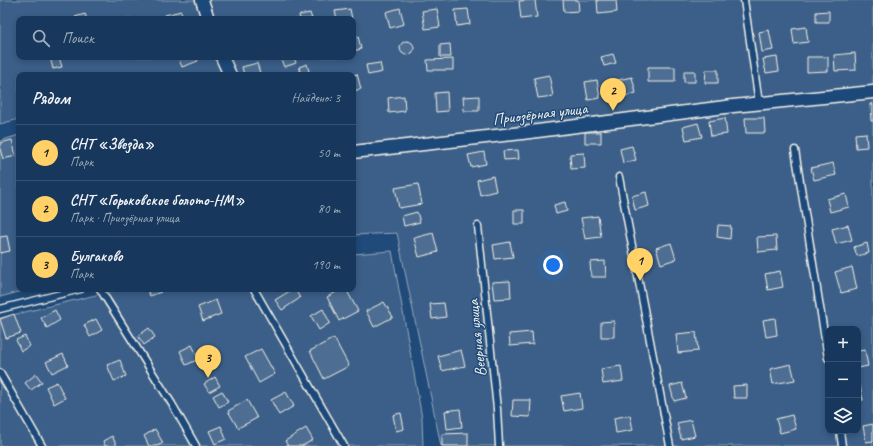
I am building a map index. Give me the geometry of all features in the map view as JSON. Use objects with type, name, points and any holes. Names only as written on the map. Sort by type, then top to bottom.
[{"type":"street","points":[[202,0],[207,16]]},
{"type":"street","points":[[223,60],[229,72]]},
{"type":"street","name":"Приозёрная улица","points":[[356,152],[522,133],[733,106],[873,92]]},
{"type":"lane","points":[[744,0],[759,103]]},
{"type":"lane","points":[[795,150],[825,339]]},
{"type":"lane","points":[[619,177],[670,446]]},
{"type":"lane","name":"Веерная улица","points":[[478,226],[497,409],[499,446]]},
{"type":"lane","points":[[0,309],[69,292]]},
{"type":"lane","points":[[102,292],[172,404],[196,446]]},
{"type":"lane","points":[[256,292],[344,446]]},
{"type":"lane","points":[[0,373],[42,446]]},
{"type":"lane","points":[[840,434],[842,446]]},
{"type":"shaded area","points":[[0,0],[873,0],[873,446],[441,446],[397,233],[356,235],[356,72],[16,72],[16,120],[0,124]]},
{"type":"shaded area","points":[[16,136],[16,292],[19,292],[0,297],[0,141]]},
{"type":"shaded area","points":[[392,251],[422,418],[423,446],[0,446],[0,318],[108,292],[356,292],[356,254]]},
{"type":"building","points":[[535,0],[537,17],[521,19],[519,1]]},
{"type":"building","points":[[563,0],[578,0],[579,11],[564,12]]},
{"type":"building","points":[[597,0],[616,0],[617,12],[598,14]]},
{"type":"building","points":[[400,8],[404,24],[390,28],[386,12]]},
{"type":"building","points":[[350,9],[351,16],[336,16],[335,11]]},
{"type":"building","points":[[437,9],[440,27],[425,29],[422,11]]},
{"type":"building","points":[[468,9],[470,24],[457,26],[455,10]]},
{"type":"building","points":[[181,11],[182,16],[166,16]]},
{"type":"building","points":[[829,11],[829,22],[816,22],[816,12]]},
{"type":"building","points":[[310,13],[311,16],[299,16]]},
{"type":"building","points":[[806,27],[808,42],[794,44],[792,29]]},
{"type":"building","points":[[769,30],[773,50],[762,52],[759,32]]},
{"type":"building","points":[[356,36],[358,36],[361,49],[356,50]]},
{"type":"building","points":[[407,41],[412,43],[414,48],[412,53],[407,55],[402,53],[400,48],[402,43]]},
{"type":"building","points":[[450,44],[451,57],[440,57],[440,45]]},
{"type":"building","points":[[855,53],[856,70],[835,71],[834,55]]},
{"type":"building","points":[[613,54],[616,63],[604,66],[601,57]]},
{"type":"building","points":[[777,57],[779,71],[766,73],[763,59]]},
{"type":"building","points":[[807,57],[828,57],[828,71],[807,72]]},
{"type":"building","points":[[453,59],[453,70],[428,70],[427,60]]},
{"type":"building","points":[[51,60],[60,60],[62,67],[53,69]]},
{"type":"building","points":[[179,60],[198,61],[182,67]]},
{"type":"building","points":[[281,60],[295,60],[296,63],[284,67]]},
{"type":"building","points":[[257,63],[260,72],[243,72],[242,67]]},
{"type":"building","points":[[380,63],[382,72],[368,75],[366,65]]},
{"type":"building","points":[[307,64],[309,72],[300,72],[299,67]]},
{"type":"building","points":[[648,67],[675,67],[675,82],[648,82]]},
{"type":"building","points":[[706,70],[718,70],[718,83],[705,83]]},
{"type":"building","points":[[684,71],[695,71],[695,82],[684,82]]},
{"type":"building","points":[[356,74],[361,89],[356,90]]},
{"type":"building","points":[[549,75],[553,96],[538,98],[534,78]]},
{"type":"building","points":[[632,77],[636,93],[622,97],[618,80]]},
{"type":"building","points":[[597,80],[600,98],[588,100],[585,82]]},
{"type":"building","points":[[447,92],[448,111],[436,112],[435,93]]},
{"type":"building","points":[[404,96],[405,111],[389,113],[388,98]]},
{"type":"building","points":[[479,96],[479,111],[464,111],[463,97]]},
{"type":"building","points":[[870,104],[873,104],[873,121],[871,121]]},
{"type":"building","points":[[725,118],[727,134],[711,136],[709,121]]},
{"type":"building","points":[[745,118],[764,118],[765,133],[746,133]]},
{"type":"building","points":[[698,123],[702,137],[686,140],[683,127]]},
{"type":"building","points":[[585,132],[601,132],[601,143],[585,143]]},
{"type":"building","points":[[866,133],[867,147],[856,148],[855,134]]},
{"type":"building","points":[[12,140],[16,156],[3,159],[0,143]]},
{"type":"building","points":[[632,146],[636,160],[623,163],[620,149]]},
{"type":"building","points":[[518,150],[519,159],[504,160],[503,151]]},
{"type":"building","points":[[484,152],[486,164],[471,167],[468,155]]},
{"type":"building","points":[[584,153],[585,168],[571,169],[570,154]]},
{"type":"building","points":[[833,163],[836,175],[814,180],[811,168]]},
{"type":"building","points":[[493,176],[496,191],[480,195],[477,180]]},
{"type":"building","points":[[418,184],[422,204],[399,208],[395,188]]},
{"type":"building","points":[[646,192],[649,206],[635,210],[632,196]]},
{"type":"building","points":[[846,194],[849,207],[830,212],[827,199]]},
{"type":"building","points":[[565,202],[567,211],[556,214],[554,205]]},
{"type":"building","points":[[514,210],[524,210],[524,224],[514,224]]},
{"type":"building","points":[[417,212],[420,222],[404,226],[402,216]]},
{"type":"building","points":[[598,216],[601,237],[585,239],[581,218]]},
{"type":"building","points":[[718,225],[731,226],[730,239],[717,237]]},
{"type":"building","points":[[848,225],[852,240],[836,244],[832,229]]},
{"type":"building","points":[[433,233],[438,252],[419,257],[414,238]]},
{"type":"building","points":[[7,236],[10,251],[0,253],[0,237]]},
{"type":"building","points":[[776,236],[777,250],[758,252],[757,237]]},
{"type":"building","points":[[510,242],[513,257],[495,259],[493,245]]},
{"type":"building","points":[[671,243],[676,259],[661,264],[656,248]]},
{"type":"building","points":[[867,243],[869,253],[857,256],[854,247]]},
{"type":"building","points":[[605,261],[606,277],[591,277],[590,262]]},
{"type":"building","points":[[852,267],[857,289],[841,293],[835,272]]},
{"type":"building","points":[[780,271],[783,287],[768,290],[765,274]]},
{"type":"building","points":[[510,281],[511,298],[494,299],[492,282]]},
{"type":"building","points":[[148,292],[161,292],[150,296]]},
{"type":"building","points":[[288,292],[297,292],[300,298],[282,310],[275,300]]},
{"type":"building","points":[[336,292],[348,292],[358,311],[339,321],[327,297]]},
{"type":"building","points":[[216,300],[221,314],[203,321],[198,307]]},
{"type":"building","points":[[384,302],[393,317],[374,327],[366,311]]},
{"type":"building","points":[[444,303],[446,317],[432,319],[430,304]]},
{"type":"building","points":[[323,309],[330,323],[319,330],[311,316]]},
{"type":"building","points":[[55,310],[60,320],[47,328],[41,318]]},
{"type":"building","points":[[14,314],[21,333],[6,338],[0,319]]},
{"type":"building","points":[[775,318],[777,335],[766,337],[763,320]]},
{"type":"building","points":[[96,319],[102,330],[90,337],[84,325]]},
{"type":"building","points":[[614,321],[614,337],[601,337],[601,322]]},
{"type":"building","points":[[149,328],[155,337],[144,345],[138,336]]},
{"type":"building","points":[[532,332],[533,344],[510,346],[509,334]]},
{"type":"building","points":[[696,332],[698,351],[678,353],[676,334]]},
{"type":"building","points":[[25,336],[30,346],[21,351],[16,340]]},
{"type":"building","points":[[334,338],[349,366],[324,379],[310,351]]},
{"type":"building","points":[[192,345],[199,359],[186,365],[180,351]]},
{"type":"building","points":[[261,349],[275,374],[259,383],[245,357]]},
{"type":"building","points":[[461,350],[465,366],[442,371],[438,356]]},
{"type":"building","points":[[865,350],[868,366],[861,367],[861,351]]},
{"type":"building","points":[[63,354],[68,365],[52,373],[46,362]]},
{"type":"building","points":[[120,360],[126,376],[114,381],[107,365]]},
{"type":"building","points":[[791,364],[795,380],[773,384],[770,369]]},
{"type":"building","points":[[621,366],[623,381],[603,384],[601,369]]},
{"type":"building","points":[[36,374],[42,382],[31,390],[25,383]]},
{"type":"building","points":[[215,377],[220,386],[209,392],[204,384]]},
{"type":"building","points":[[57,382],[65,398],[54,404],[46,387]]},
{"type":"building","points":[[682,383],[686,398],[674,401],[670,386]]},
{"type":"building","points":[[747,385],[747,398],[734,398],[733,386]]},
{"type":"building","points":[[222,391],[228,402],[219,407],[213,396]]},
{"type":"building","points":[[286,392],[294,406],[279,415],[271,400]]},
{"type":"building","points":[[580,393],[582,408],[564,411],[561,396]]},
{"type":"building","points":[[247,400],[257,418],[238,428],[228,411]]},
{"type":"building","points":[[513,400],[531,400],[530,417],[512,416]]},
{"type":"building","points":[[460,409],[462,427],[447,429],[445,411]]},
{"type":"building","points":[[401,413],[404,429],[396,431],[393,415]]},
{"type":"building","points":[[630,415],[633,430],[616,433],[614,418]]},
{"type":"building","points":[[792,415],[796,429],[780,433],[776,419]]},
{"type":"building","points":[[691,420],[695,436],[681,439],[677,423]]},
{"type":"building","points":[[873,424],[873,441],[866,442],[863,426]]},
{"type":"building","points":[[221,426],[226,439],[215,444],[209,431]]},
{"type":"building","points":[[306,428],[313,440],[302,446],[288,446],[285,441]]},
{"type":"building","points":[[155,429],[163,443],[157,446],[149,446],[144,436]]},
{"type":"building","points":[[468,433],[468,446],[442,446],[442,434]]},
{"type":"building","points":[[112,436],[117,446],[105,446],[103,441]]},
{"type":"place","name":"СНТ «Горьковское болото-НМ»","points":[[613,111]]},
{"type":"place","name":"СНТ «Звезда»","points":[[640,281]]},
{"type":"place","name":"Булгаково","points":[[208,378]]}]
